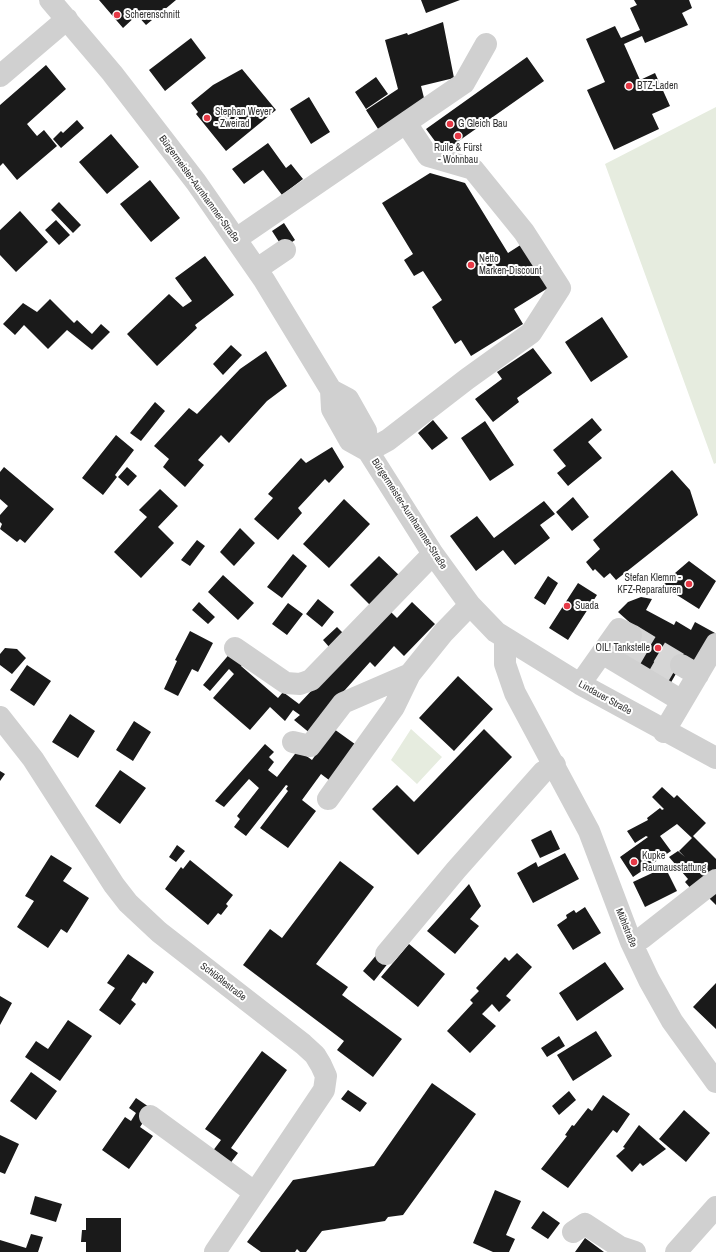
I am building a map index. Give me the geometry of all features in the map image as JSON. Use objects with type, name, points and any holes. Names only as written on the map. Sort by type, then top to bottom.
[{"type":"street","name":"Bürgermeister-Aurnhammer-Straße","points":[[50,0],[112,73],[185,166],[256,269],[331,390],[332,409],[350,441],[368,452],[433,554],[470,605],[501,635]]},
{"type":"street","points":[[0,76],[67,19]]},
{"type":"street","points":[[236,239],[464,83],[486,44]]},
{"type":"street","points":[[368,452],[388,440],[467,379],[531,333],[560,288],[524,232],[473,169],[424,159],[406,123]]},
{"type":"street","points":[[256,269],[285,250]]},
{"type":"street","points":[[236,648],[286,684],[300,684],[311,680],[433,554]]},
{"type":"street","points":[[328,799],[394,707],[410,674],[443,633],[470,605]]},
{"type":"street","name":"Lindauer Straße","points":[[501,635],[580,684],[664,732],[716,758]]},
{"type":"street","name":"Mühlstraße","points":[[501,635],[505,664],[515,693],[555,765],[589,831],[631,942],[672,1021],[716,1082]]},
{"type":"street","points":[[664,732],[685,682],[716,644]]},
{"type":"street","points":[[580,684],[616,645],[685,682]]},
{"type":"street","points":[[293,742],[310,746],[343,703],[410,674]]},
{"type":"street","name":"Schlößlestraße","points":[[0,717],[33,759],[114,885],[128,903],[159,932],[316,1055],[326,1076],[324,1090],[292,1139],[254,1192],[216,1252]]},
{"type":"street","points":[[386,954],[456,870],[543,772],[555,765]]},
{"type":"street","points":[[631,942],[642,938],[716,880]]},
{"type":"street","points":[[150,1116],[254,1192]]},
{"type":"street","points":[[676,1252],[716,1206]]},
{"type":"street","points":[[573,1232],[585,1224],[620,1247],[635,1252]]},
{"type":"shaded area","points":[[716,107],[716,463],[714,464],[605,164]]},
{"type":"shaded area","points":[[411,729],[442,757],[417,784],[391,760]]},
{"type":"building","points":[[99,0],[176,0],[146,25],[137,15],[123,28]]},
{"type":"building","points":[[421,0],[460,0],[426,13]]},
{"type":"building","name":"BTZ-Laden","points":[[634,0],[689,0],[692,8],[682,13],[688,25],[645,43],[642,36],[624,44],[640,80],[655,73],[670,106],[652,114],[659,129],[614,150],[587,90],[605,82],[586,39],[615,26],[621,38],[640,30],[630,8],[637,5]]},
{"type":"building","points":[[443,22],[454,78],[421,86],[425,102],[380,132],[366,110],[398,89],[385,40],[407,33],[408,35]]},
{"type":"building","points":[[191,38],[206,58],[165,91],[149,70]]},
{"type":"building","points":[[527,57],[544,81],[443,152],[426,129]]},
{"type":"building","points":[[46,65],[66,89],[27,124],[37,136],[44,130],[57,146],[17,180],[3,163],[0,166],[0,105]]},
{"type":"building","points":[[242,69],[276,110],[226,151],[196,114],[198,112],[191,103],[213,85]]},
{"type":"building","points":[[376,77],[388,94],[366,109],[355,92]]},
{"type":"building","points":[[309,97],[330,132],[311,144],[290,109]]},
{"type":"building","points":[[77,120],[84,128],[61,148],[53,139],[61,131],[63,133]]},
{"type":"building","points":[[111,134],[139,167],[107,194],[79,162]]},
{"type":"building","points":[[268,143],[286,168],[291,164],[303,179],[282,195],[263,170],[244,184],[232,169]]},
{"type":"building","name":"Netto Marken-Discount","points":[[430,173],[465,183],[508,253],[522,244],[548,288],[514,309],[523,324],[471,356],[461,340],[455,344],[432,307],[442,300],[423,271],[414,276],[404,260],[413,254],[382,203]]},
{"type":"building","points":[[150,180],[180,218],[151,242],[120,204]]},
{"type":"building","points":[[59,202],[81,225],[73,233],[51,210]]},
{"type":"building","points":[[20,211],[48,242],[16,272],[0,255],[0,230]]},
{"type":"building","points":[[56,220],[70,235],[59,245],[45,230]]},
{"type":"building","points":[[284,223],[295,240],[283,248],[272,231]]},
{"type":"building","points":[[205,256],[234,295],[195,325],[197,328],[157,366],[127,334],[169,294],[183,307],[192,301],[175,278]]},
{"type":"building","points":[[50,299],[74,323],[77,320],[92,334],[101,324],[110,332],[92,350],[67,330],[48,349],[24,325],[15,335],[3,324],[23,303],[37,312]]},
{"type":"building","points":[[602,317],[628,357],[591,382],[565,342]]},
{"type":"building","points":[[231,345],[242,355],[223,375],[213,364]]},
{"type":"building","points":[[533,348],[552,373],[517,398],[519,402],[493,422],[475,399],[502,379],[497,372]]},
{"type":"building","points":[[266,351],[287,386],[267,401],[229,443],[221,435],[198,460],[204,465],[185,487],[163,467],[169,459],[154,446],[189,408],[197,414],[240,369]]},
{"type":"building","points":[[155,402],[165,411],[141,441],[130,433]]},
{"type":"building","points":[[592,418],[602,430],[588,442],[602,458],[568,486],[557,473],[566,466],[553,450]]},
{"type":"building","points":[[433,420],[448,438],[432,450],[418,433]]},
{"type":"building","points":[[485,421],[514,465],[490,481],[461,438]]},
{"type":"building","points":[[116,435],[134,450],[115,475],[117,477],[103,495],[82,478]]},
{"type":"building","points":[[332,447],[344,467],[329,483],[325,479],[298,508],[302,513],[278,540],[254,519],[273,498],[268,494],[301,458],[306,463]]},
{"type":"building","points":[[4,467],[54,509],[25,543],[20,539],[17,542],[0,529],[2,524],[0,522],[0,515],[8,506],[0,499],[0,472]]},
{"type":"building","points":[[127,467],[137,476],[128,486],[118,477]]},
{"type":"building","points":[[672,470],[690,490],[698,515],[616,580],[610,573],[604,578],[595,569],[593,571],[586,562],[600,549],[593,540]]},
{"type":"building","points":[[160,489],[178,506],[158,527],[174,543],[141,578],[114,552],[147,517],[139,510]]},
{"type":"building","points":[[573,497],[589,517],[572,531],[556,512]]},
{"type":"building","points":[[344,499],[370,524],[329,568],[303,544]]},
{"type":"building","points":[[544,501],[555,514],[540,525],[550,538],[515,565],[503,550],[476,571],[450,536],[477,516],[494,538]]},
{"type":"building","points":[[240,528],[255,543],[234,566],[220,552]]},
{"type":"building","points":[[197,540],[205,546],[190,566],[181,560]]},
{"type":"building","points":[[293,554],[307,566],[282,598],[267,587]]},
{"type":"building","points":[[379,556],[401,577],[372,607],[350,585]]},
{"type":"building","name":"Stefan Klemm - KFZ-Reparaturen","points":[[689,561],[716,581],[699,609],[661,585]]},
{"type":"building","points":[[223,575],[254,603],[238,620],[208,592]]},
{"type":"building","points":[[548,576],[558,583],[545,605],[534,598]]},
{"type":"building","points":[[578,583],[597,595],[568,640],[549,628]]},
{"type":"building","points":[[641,597],[652,599],[646,610],[674,625],[676,621],[691,630],[695,622],[715,633],[698,663],[686,656],[669,686],[619,657],[636,628],[618,612],[628,602]]},
{"type":"building","points":[[318,599],[334,612],[322,627],[306,614]]},
{"type":"building","points":[[199,602],[215,617],[208,624],[192,610]]},
{"type":"building","points":[[412,602],[435,624],[404,656],[394,646],[375,667],[370,662],[327,710],[311,734],[294,720],[300,715],[293,710],[285,721],[270,707],[250,730],[213,698],[234,674],[229,669],[210,691],[203,685],[232,651],[244,662],[241,666],[278,698],[283,692],[299,704],[388,609],[397,618]]},
{"type":"building","points":[[288,603],[303,614],[287,635],[272,624]]},
{"type":"building","points":[[337,627],[344,634],[330,648],[323,640]]},
{"type":"building","points":[[190,631],[213,643],[198,672],[192,669],[178,696],[164,689],[177,661],[175,660]]},
{"type":"building","points":[[5,648],[17,649],[26,658],[12,674],[0,665],[0,654]]},
{"type":"building","points":[[27,665],[51,681],[34,706],[10,690]]},
{"type":"building","points":[[458,676],[493,709],[454,751],[419,718]]},
{"type":"building","points":[[70,714],[95,731],[78,758],[52,742]]},
{"type":"building","points":[[134,721],[151,732],[133,761],[116,750]]},
{"type":"building","points":[[334,729],[359,747],[333,783],[321,774],[302,800],[316,811],[288,848],[260,828],[288,791],[286,789],[288,786],[286,785],[246,836],[234,827],[240,819],[237,816],[259,788],[249,779],[224,807],[215,801],[265,744],[274,752],[269,757],[274,762],[268,770],[277,777],[298,750],[312,760]]},
{"type":"building","points":[[484,729],[512,757],[418,855],[372,809],[397,785],[414,802]]},
{"type":"building","points":[[120,770],[146,788],[120,824],[95,806]]},
{"type":"building","points":[[0,771],[5,774],[0,781]]},
{"type":"building","points":[[662,787],[674,798],[677,795],[706,823],[693,836],[716,859],[716,870],[707,879],[693,865],[706,879],[693,891],[685,882],[688,879],[669,857],[678,851],[685,857],[679,851],[692,838],[677,824],[660,836],[671,851],[633,877],[620,857],[648,837],[646,836],[635,843],[627,831],[648,820],[647,818],[660,808],[662,810],[664,809],[652,797]]},
{"type":"building","points":[[551,830],[560,849],[540,858],[531,840]]},
{"type":"building","points":[[177,845],[185,851],[176,862],[169,857]]},
{"type":"building","points":[[565,853],[579,879],[533,903],[517,873],[536,862],[538,867]]},
{"type":"building","points":[[51,855],[72,868],[63,881],[89,898],[67,933],[61,929],[48,948],[17,927],[34,901],[25,896]]},
{"type":"building","points":[[190,860],[233,895],[226,904],[228,906],[221,915],[218,913],[208,925],[165,889],[181,867],[183,869]]},
{"type":"building","points":[[340,861],[374,887],[316,964],[348,987],[342,995],[402,1039],[373,1077],[337,1050],[344,1041],[243,965],[270,929],[282,938]]},
{"type":"building","points":[[665,867],[677,891],[645,907],[633,882]]},
{"type":"building","points":[[469,884],[481,906],[470,919],[479,926],[455,954],[427,931]]},
{"type":"building","points":[[716,886],[716,905],[706,895]]},
{"type":"building","points":[[585,907],[601,933],[573,950],[557,925],[567,918],[566,915],[574,910],[576,913]]},
{"type":"building","points":[[409,944],[445,974],[418,1007],[381,977]]},
{"type":"building","points":[[378,953],[389,962],[374,981],[363,971]]},
{"type":"building","points":[[517,953],[532,967],[506,996],[511,1000],[499,1012],[492,1004],[482,1014],[496,1026],[470,1053],[447,1031],[473,1003],[470,1000],[479,991],[476,988],[505,957],[509,961]]},
{"type":"building","points":[[128,954],[154,972],[146,984],[143,982],[131,1000],[136,1004],[120,1025],[99,1010],[115,988],[107,983]]},
{"type":"building","points":[[605,962],[624,989],[577,1021],[559,993]]},
{"type":"building","points":[[716,983],[716,1029],[693,1007]]},
{"type":"building","points":[[0,996],[12,1003],[0,1025]]},
{"type":"building","points":[[68,1020],[92,1036],[60,1081],[25,1057],[36,1041],[48,1049]]},
{"type":"building","points":[[596,1031],[612,1056],[573,1081],[557,1055]]},
{"type":"building","points":[[559,1036],[565,1046],[547,1057],[541,1048]]},
{"type":"building","points":[[262,1051],[287,1070],[231,1148],[238,1153],[229,1165],[212,1152],[221,1140],[205,1129]]},
{"type":"building","points":[[31,1072],[57,1091],[36,1120],[10,1101]]},
{"type":"building","points":[[432,1083],[476,1114],[403,1215],[388,1217],[385,1221],[322,1231],[306,1252],[300,1252],[297,1249],[295,1252],[261,1252],[247,1242],[293,1180],[374,1166]]},
{"type":"building","points":[[348,1090],[367,1103],[360,1112],[341,1099]]},
{"type":"building","points":[[569,1091],[576,1100],[559,1115],[552,1106]]},
{"type":"building","points":[[603,1095],[630,1114],[617,1133],[613,1130],[568,1188],[541,1169],[567,1136],[565,1135],[572,1125],[574,1126],[588,1108],[592,1111]]},
{"type":"building","points":[[136,1098],[152,1109],[140,1127],[153,1136],[129,1169],[102,1150],[125,1117],[131,1121],[136,1113],[129,1108]]},
{"type":"building","points":[[684,1110],[710,1133],[686,1162],[659,1139]]},
{"type":"building","points":[[639,1125],[666,1149],[643,1166],[640,1163],[632,1172],[616,1156],[625,1148],[623,1147]]},
{"type":"building","points":[[0,1135],[19,1144],[5,1174],[0,1172]]},
{"type":"building","points":[[495,1190],[521,1201],[506,1235],[515,1239],[509,1252],[493,1252],[473,1243]]},
{"type":"building","points":[[35,1196],[62,1204],[56,1222],[30,1214]]},
{"type":"building","points":[[543,1211],[560,1223],[548,1239],[531,1228]]},
{"type":"building","points":[[86,1218],[121,1218],[121,1252],[86,1252],[86,1242],[81,1242],[82,1230],[86,1230]]},
{"type":"building","points":[[31,1234],[43,1237],[38,1252],[0,1252],[0,1240],[26,1248]]},
{"type":"building","points":[[585,1238],[604,1252],[575,1252]]},
{"type":"tunnel","points":[[631,635],[681,665]]},
{"type":"tunnel","points":[[623,650],[673,679]]},
{"type":"place","name":"Scherenschnitt","points":[[117,15]]},
{"type":"place","name":"BTZ-Laden","points":[[629,86]]},
{"type":"place","name":"Stephan Weyer - Zweirad","points":[[207,118]]},
{"type":"place","name":"G Gleich Bau","points":[[450,124]]},
{"type":"place","name":"Ruile & Fürst - Wohnbau","points":[[458,136]]},
{"type":"place","name":"Netto Marken-Discount","points":[[471,265]]},
{"type":"place","name":"Stefan Klemm - KFZ-Reparaturen","points":[[689,584]]},
{"type":"place","name":"Suada","points":[[567,606]]},
{"type":"place","name":"OIL! Tankstelle","points":[[658,648]]},
{"type":"place","name":"Kupke Raumausstattung","points":[[634,862]]}]
